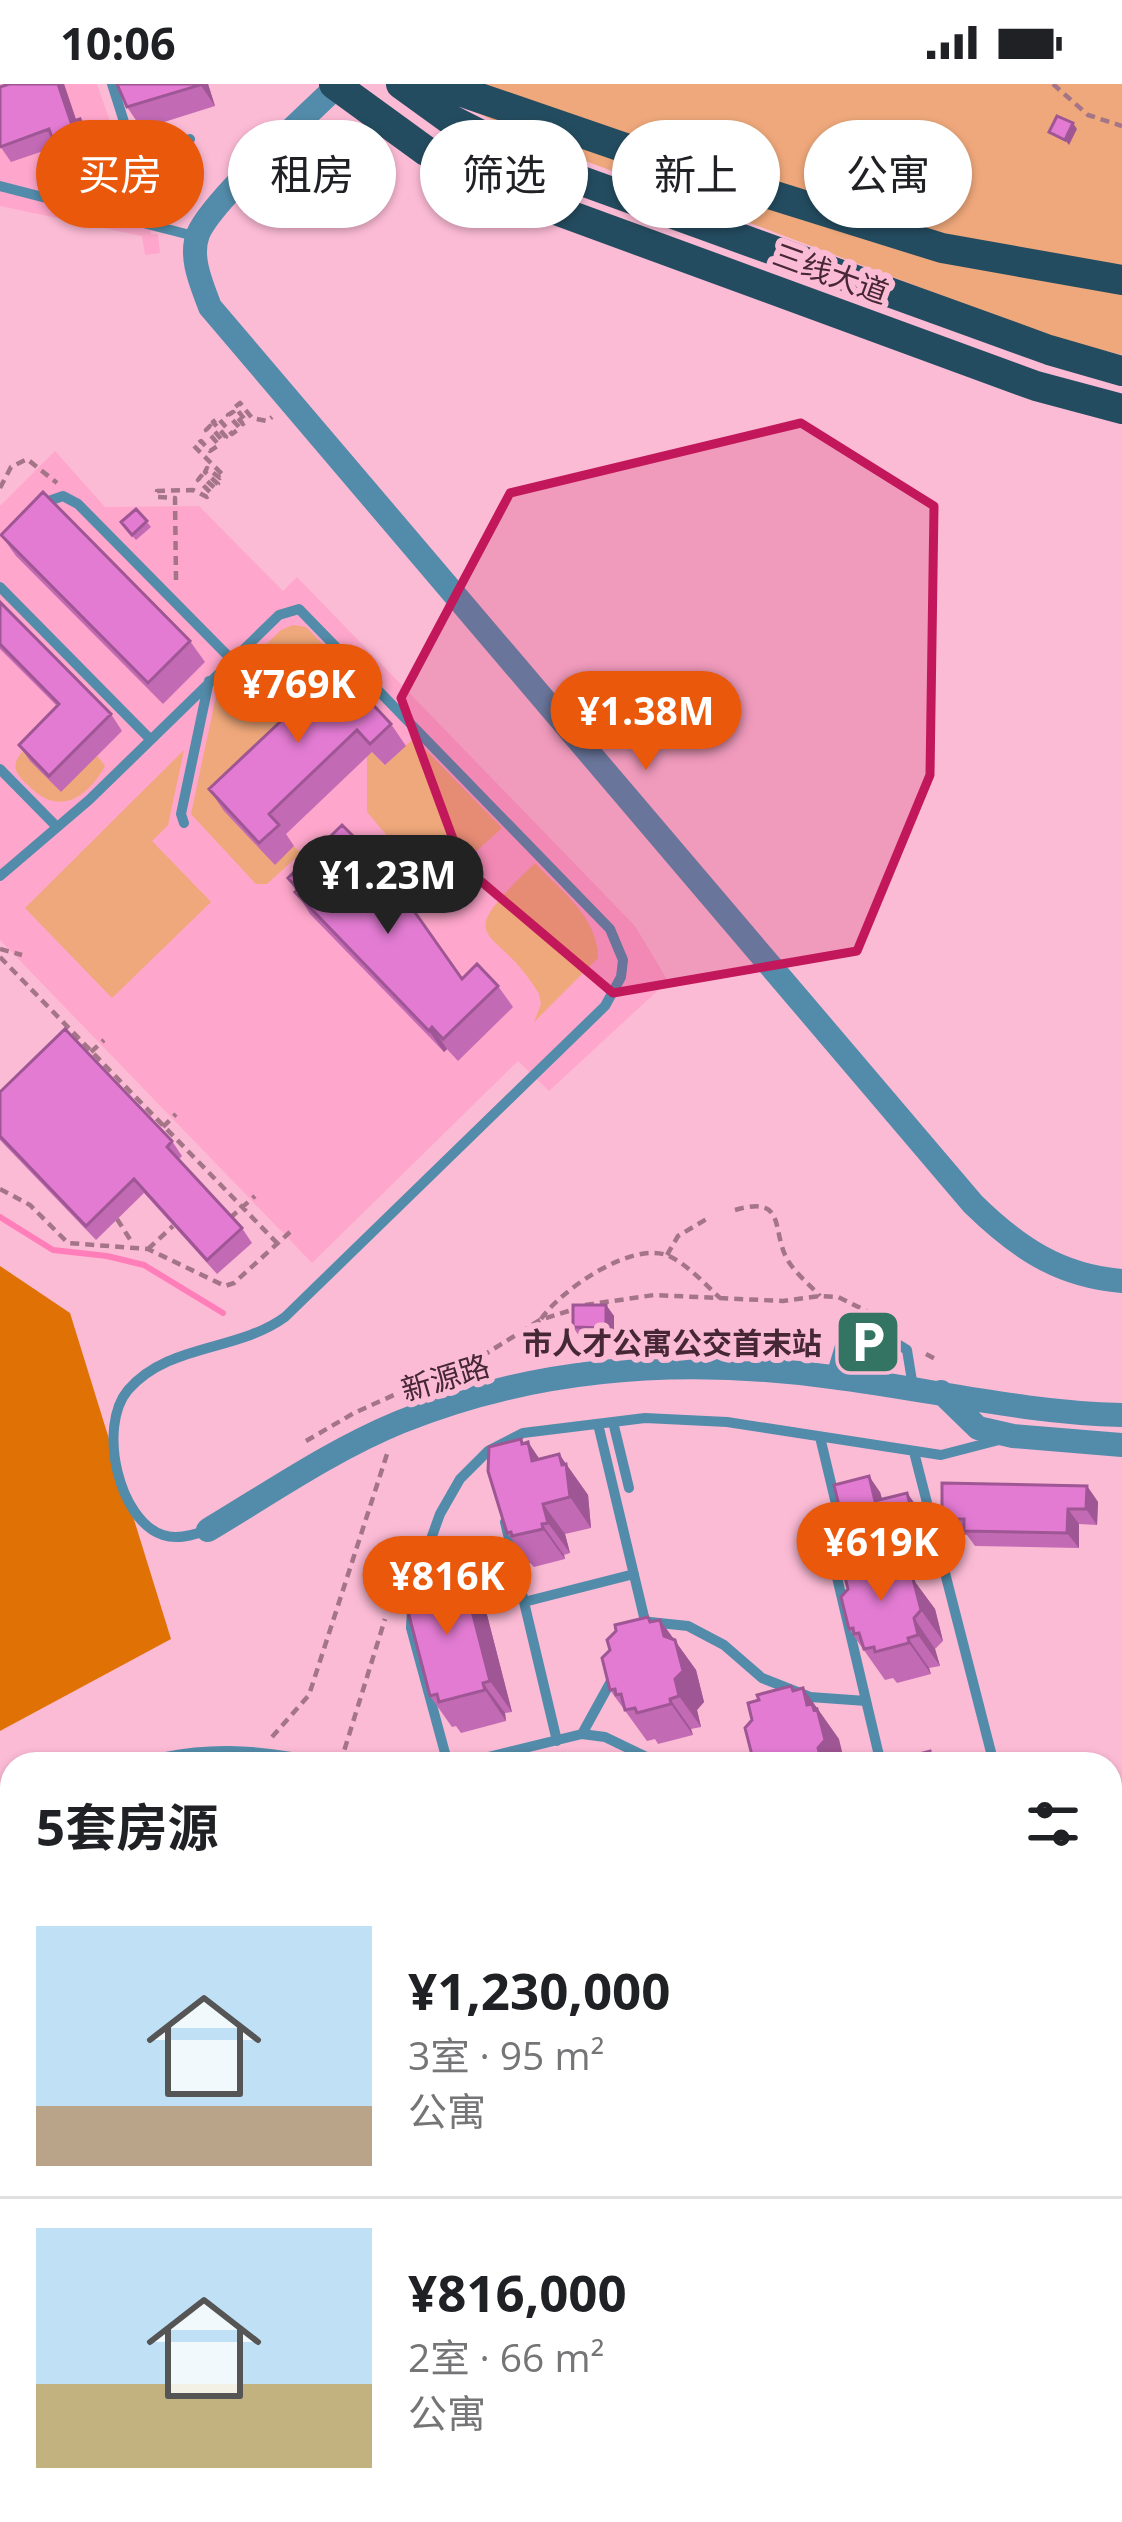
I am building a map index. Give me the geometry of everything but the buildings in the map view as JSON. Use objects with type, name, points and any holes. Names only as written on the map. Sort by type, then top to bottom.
[{"type":"main road","name":"三线大道","points":[[401,84],[448,118],[546,168],[1049,350],[1122,371]]},
{"type":"main road","points":[[439,84],[663,161],[942,248],[1122,280]]},
{"type":"main road","name":"三线大道","points":[[336,85],[426,151],[531,201],[1036,386],[1122,409]]},
{"type":"street","points":[[336,85],[214,209],[197,236],[196,269],[210,307],[974,1204],[1012,1242],[1057,1265],[1122,1281]]},
{"type":"street","name":"新源路","points":[[208,1530],[341,1450],[398,1423],[455,1402],[583,1372],[659,1366],[831,1376],[1066,1414],[1122,1415]]},
{"type":"street","points":[[927,1391],[978,1429],[1122,1445]]},
{"type":"lane","points":[[112,84],[124,120]]},
{"type":"lane","points":[[0,186],[197,236]]},
{"type":"lane","points":[[27,517],[55,496],[78,504],[232,659]]},
{"type":"lane","points":[[0,587],[150,739]]},
{"type":"lane","points":[[0,876],[279,615],[291,609],[305,612],[610,928],[623,960],[621,977],[605,1006],[285,1316],[254,1336],[154,1368],[124,1395],[116,1410],[111,1445],[137,1512],[164,1536],[208,1530]]},
{"type":"lane","points":[[184,824],[181,814],[209,681]]},
{"type":"lane","points":[[0,769],[57,827]]},
{"type":"lane","points":[[831,1376],[842,1339],[859,1333],[881,1336],[907,1350],[927,1391]]},
{"type":"lane","points":[[445,1752],[411,1628],[413,1589],[440,1514],[460,1479],[488,1450],[523,1433],[645,1418],[728,1422],[941,1455],[1013,1436]]},
{"type":"lane","points":[[613,1422],[629,1488]]},
{"type":"lane","points":[[598,1424],[645,1621],[634,1640]]},
{"type":"lane","points":[[820,1437],[855,1583]]},
{"type":"lane","points":[[488,1450],[493,1472]]},
{"type":"lane","points":[[914,1452],[991,1752]]},
{"type":"lane","points":[[503,1515],[557,1741]]},
{"type":"lane","points":[[824,1517],[878,1752]]},
{"type":"lane","points":[[840,1587],[942,1561]]},
{"type":"lane","points":[[524,1602],[634,1574]]},
{"type":"lane","points":[[645,1621],[688,1626],[724,1645],[762,1678],[810,1697],[866,1701]]},
{"type":"lane","points":[[582,1734],[624,1659]]},
{"type":"lane","points":[[511,1752],[582,1734],[604,1737],[636,1752]]},
{"type":"path","points":[[1053,84],[1088,115],[1122,126]]},
{"type":"path","points":[[171,598],[176,594],[176,498],[157,497],[158,491],[193,490],[207,497],[211,493],[198,480],[201,476],[215,488],[218,484],[205,472],[208,468],[220,478],[223,475],[194,446],[201,441],[211,451],[219,445],[206,430],[210,426],[222,440],[226,437],[213,422],[218,418],[232,434],[240,428],[228,415],[233,412],[243,424],[246,421],[235,407],[240,404],[252,418],[267,421],[291,402]]},
{"type":"path","points":[[0,488],[11,467],[27,459],[78,504]]},
{"type":"path","points":[[0,953],[22,955]]},
{"type":"path","points":[[0,953],[89,1054],[277,1243]]},
{"type":"path","points":[[89,1054],[104,1040]]},
{"type":"path","points":[[161,1128],[176,1114]]},
{"type":"path","points":[[0,1189],[30,1205],[68,1243],[134,1245],[225,1286],[290,1232]]},
{"type":"path","points":[[230,1218],[255,1196]]},
{"type":"path","points":[[735,1210],[752,1205],[776,1216],[788,1260],[820,1295]]},
{"type":"path","points":[[668,1255],[678,1236],[710,1217]]},
{"type":"path","points":[[117,1219],[134,1245]]},
{"type":"path","points":[[148,1249],[173,1226]]},
{"type":"path","points":[[540,1320],[550,1306],[605,1268],[643,1254],[668,1255],[720,1298]]},
{"type":"path","points":[[296,1448],[354,1413],[487,1353],[540,1320],[616,1300],[654,1295],[784,1301],[820,1295],[838,1297],[890,1323]]},
{"type":"path","points":[[609,1312],[616,1300]]},
{"type":"path","points":[[563,1313],[589,1313]]},
{"type":"path","points":[[915,1346],[937,1360]]},
{"type":"path","points":[[252,1752],[281,1730],[308,1695],[398,1423]]},
{"type":"path","points":[[344,1752],[385,1619]]},
{"type":"highlighted area","points":[[801,423],[934,506],[930,775],[857,951],[613,993],[463,866],[401,698],[510,493]]},
{"type":"shaded area","points":[[0,84],[97,84],[110,120],[36,120],[36,214],[0,206]]},
{"type":"shaded area","points":[[428,84],[1122,84],[1122,355],[1052,337],[763,228],[780,228],[780,120],[612,120],[612,171],[588,162],[588,120],[493,120]]},
{"type":"shaded area","points":[[104,228],[151,228],[151,234],[158,234],[160,253],[145,255],[142,236]]},
{"type":"shaded area","points":[[55,451],[105,507],[199,506],[283,591],[297,577],[635,926],[668,981],[549,1091],[518,1061],[312,1263],[0,940],[0,506]]},
{"type":"shaded area","points":[[306,627],[342,664],[315,690],[274,865],[294,846],[301,853],[267,884],[256,884],[191,814],[217,692],[281,630]]},
{"type":"shaded area","points":[[63,712],[105,766],[81,795],[61,802],[40,795],[21,779],[15,766],[24,750]]},
{"type":"shaded area","points":[[414,738],[502,828],[450,875],[438,875],[414,863],[367,812],[367,747],[385,765]]},
{"type":"shaded area","points":[[184,750],[168,825],[152,841],[211,902],[112,998],[25,908]]},
{"type":"shaded area","points":[[535,863],[585,917],[598,958],[534,1022],[541,1004],[539,994],[487,933],[486,923],[492,909]]},
{"type":"shaded area","points":[[0,1266],[70,1313],[171,1639],[0,1731]]},
{"type":"waterway","points":[[0,1217],[53,1250],[144,1265],[223,1313]]},
{"type":"place","name":"市人才公寓公交首末站","points":[[868,1342]]}]
